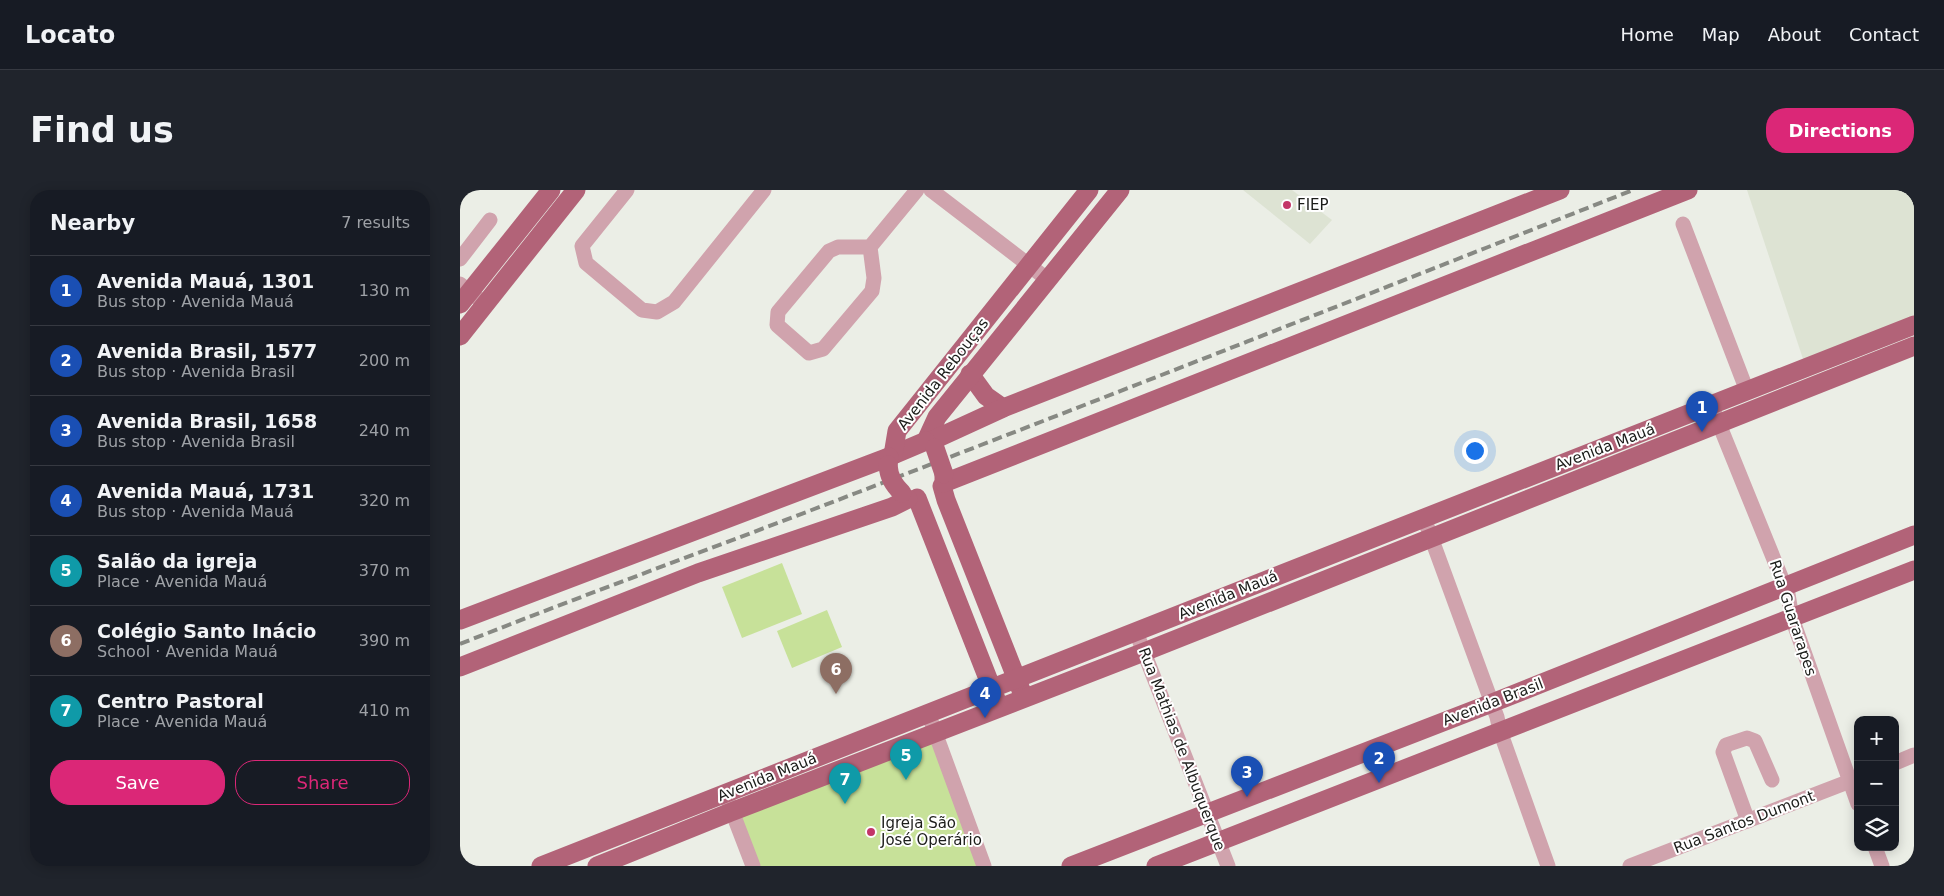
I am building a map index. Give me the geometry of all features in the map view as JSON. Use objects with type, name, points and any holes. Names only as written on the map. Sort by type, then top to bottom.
[{"type":"main road","points":[[463,293],[552,190]]},
{"type":"main road","points":[[460,336],[576,190]]},
{"type":"main road","name":"Avenida Rebouças","points":[[890,459],[896,432],[1089,190]]},
{"type":"main road","name":"Avenida Rebouças","points":[[931,443],[937,417],[1120,190]]},
{"type":"main road","points":[[460,620],[931,443],[1003,408],[1560,190]]},
{"type":"main road","points":[[460,667],[698,573],[892,507],[944,481],[1681,191]]},
{"type":"main road","points":[[526,222],[541,234]]},
{"type":"main road","name":"Avenida Mauá","points":[[597,866],[1432,538],[1715,414],[1747,391],[1914,325]]},
{"type":"main road","name":"Avenida Mauá","points":[[542,866],[1424,518],[1715,414],[1914,346]]},
{"type":"main road","points":[[970,374],[986,396],[1003,408]]},
{"type":"main road","points":[[931,443],[979,583],[1024,698]]},
{"type":"main road","points":[[890,459],[889,474],[894,485],[909,497],[955,593],[1000,708]]},
{"type":"main road","name":"Avenida Brasil","points":[[1071,866],[1492,703],[1914,535]]},
{"type":"main road","name":"Avenida Brasil","points":[[1156,866],[1914,570]]},
{"type":"main road","points":[[955,593],[979,583]]},
{"type":"street","points":[[627,190],[582,246],[586,263],[642,310],[657,312],[674,302],[764,190]]},
{"type":"street","points":[[870,247],[838,247],[829,251],[778,312],[777,325],[809,353],[823,349],[872,291],[874,278],[870,247],[916,190]]},
{"type":"street","points":[[931,190],[1030,264],[1047,279]]},
{"type":"street","points":[[460,259],[490,220]]},
{"type":"street","points":[[1683,224],[1747,391]]},
{"type":"street","points":[[463,293],[485,304]]},
{"type":"street","name":"Rua Guararapes","points":[[1715,414],[1790,599],[1792,618],[1853,780]]},
{"type":"street","points":[[1424,518],[1492,703],[1500,731],[1548,866]]},
{"type":"street","name":"Rua Mathias de Albuquerque","points":[[1136,632],[1228,866]]},
{"type":"street","points":[[928,714],[984,866]]},
{"type":"street","points":[[1748,821],[1723,752],[1726,745],[1748,738],[1756,741],[1772,780]]},
{"type":"street","points":[[1899,762],[1914,756]]},
{"type":"street","name":"Rua Santos Dumont","points":[[1630,866],[1853,780]]},
{"type":"street","points":[[725,794],[753,866]]},
{"type":"street","points":[[1876,851],[1882,866]]},
{"type":"shaded area","name":"FIEP","points":[[1243,190],[1292,190],[1332,220],[1310,244]]},
{"type":"shaded area","points":[[1747,190],[1914,190],[1914,317],[1804,362]]},
{"type":"green space","points":[[782,563],[802,614],[742,638],[722,587]]},
{"type":"green space","points":[[827,610],[842,647],[792,668],[777,631]]},
{"type":"green space","points":[[935,733],[984,866],[753,866],[731,812]]},
{"type":"railway","points":[[460,644],[1342,305],[1633,190]]},
{"type":"place","name":"FIEP","points":[[1287,205]]},
{"type":"place","name":"Avenida Mauá, 1301","points":[[1702,432]]},
{"type":"place","name":"Colégio Santo Inácio","points":[[836,694]]},
{"type":"place","name":"Avenida Mauá, 1731","points":[[985,718]]},
{"type":"place","name":"Salão da igreja","points":[[906,780]]},
{"type":"place","name":"Avenida Brasil, 1577","points":[[1379,783]]},
{"type":"place","name":"Avenida Brasil, 1658","points":[[1247,797]]},
{"type":"place","name":"Centro Pastoral","points":[[845,804]]},
{"type":"place","name":"Igreja São José Operário","points":[[871,832]]}]
